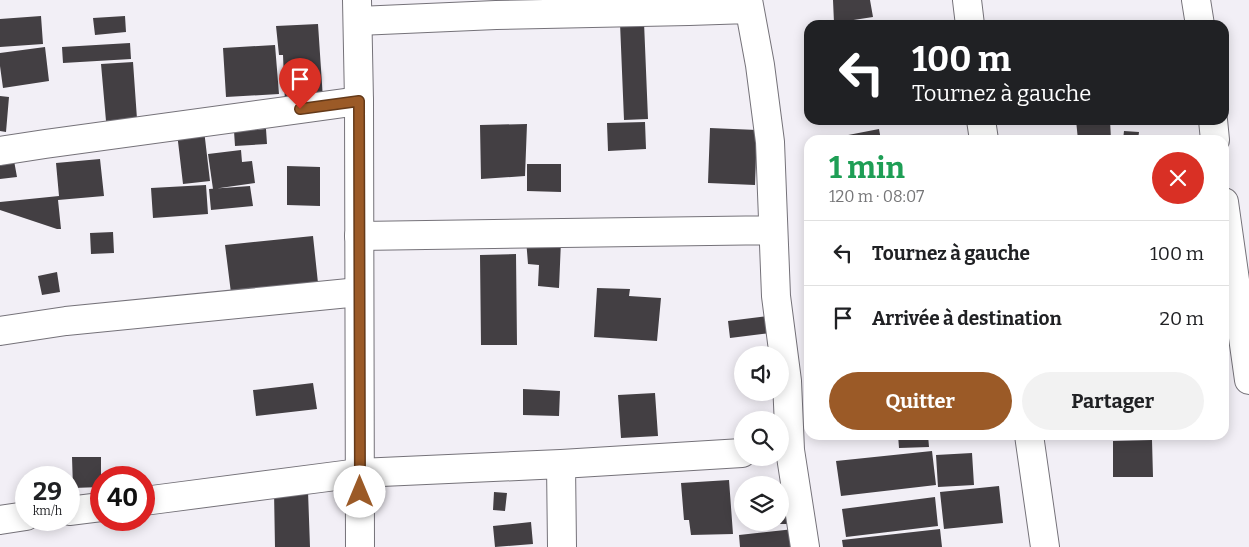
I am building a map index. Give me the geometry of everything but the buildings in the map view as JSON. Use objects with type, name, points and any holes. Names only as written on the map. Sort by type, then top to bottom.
[{"type":"street","points":[[967,0],[969,20]]},
{"type":"street","points":[[1196,0],[1199,20]]},
{"type":"street","points":[[360,547],[358,11],[496,15],[688,11],[749,4],[760,65],[770,142],[776,296],[798,380],[789,428]]},
{"type":"street","points":[[0,151],[359,101]]},
{"type":"street","points":[[359,236],[773,230]]},
{"type":"street","points":[[1229,245],[1237,315],[1249,380]]},
{"type":"street","points":[[0,331],[66,321],[359,292]]},
{"type":"street","points":[[1031,440],[1045,547]]},
{"type":"street","points":[[155,500],[359,473],[562,464],[734,453]]},
{"type":"street","points":[[562,464],[562,547]]},
{"type":"street","points":[[788,466],[804,547]]},
{"type":"street","points":[[0,520],[15,518]]},
{"type":"route","points":[[300,109],[359,101],[360,492]]}]
